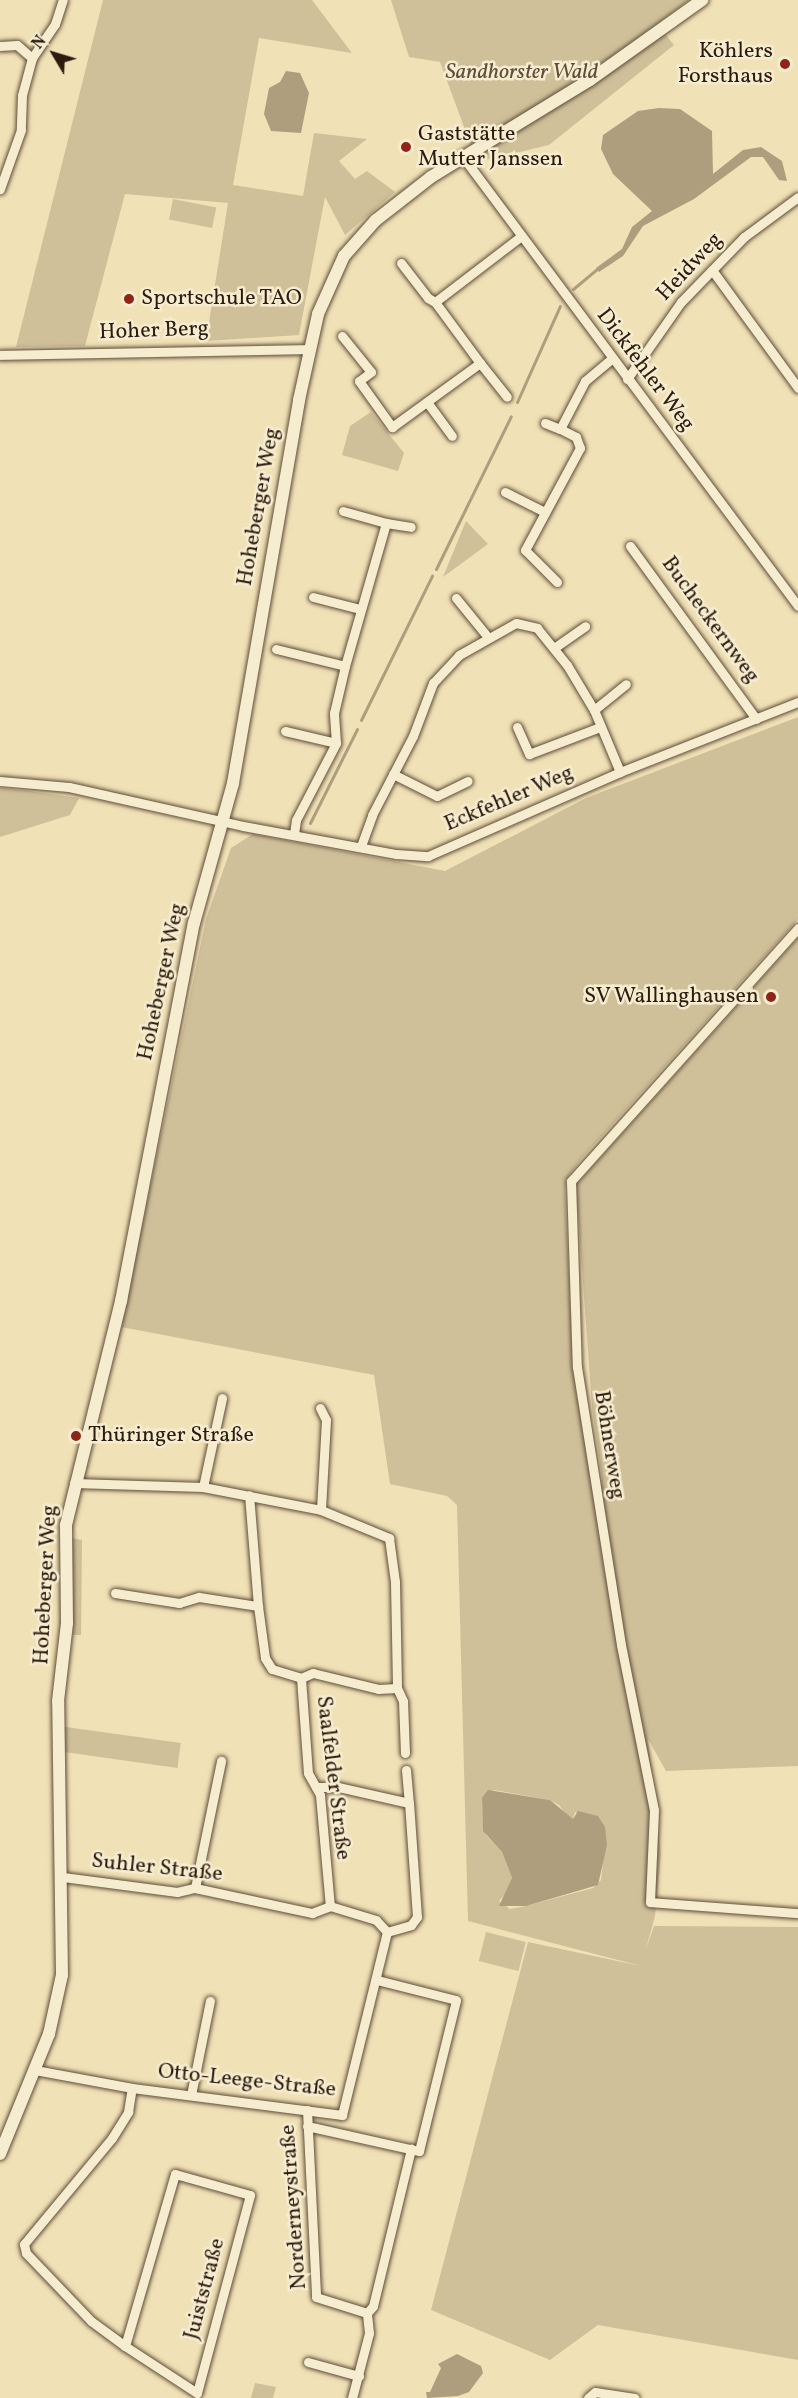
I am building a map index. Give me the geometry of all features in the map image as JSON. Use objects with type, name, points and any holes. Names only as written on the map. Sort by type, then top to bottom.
[{"type":"street","points":[[0,189],[21,130],[22,95],[32,58],[56,24],[63,0]]},
{"type":"street","name":"Hoheberger Weg","points":[[0,2154],[35,2070],[62,1975],[63,1877],[58,1701],[67,1623],[66,1525],[74,1483],[121,1301],[194,923],[224,822],[308,349],[329,283],[344,256],[376,220],[463,157],[590,80],[702,0]]},
{"type":"street","points":[[0,46],[17,45],[32,58]]},
{"type":"street","name":"Dickfehler Weg","points":[[463,157],[520,237],[798,606]]},
{"type":"street","name":"Heidweg","points":[[627,379],[681,302],[744,237],[798,197]]},
{"type":"street","points":[[435,302],[520,237]]},
{"type":"street","points":[[401,262],[428,298],[435,302],[507,397]]},
{"type":"street","points":[[712,270],[798,388]]},
{"type":"street","points":[[342,336],[371,372],[359,381],[392,427],[480,363]]},
{"type":"street","name":"Hoher Berg","points":[[0,355],[308,349]]},
{"type":"street","points":[[560,429],[585,381],[612,358]]},
{"type":"street","points":[[427,402],[452,436]]},
{"type":"street","points":[[545,423],[576,437],[580,448],[525,550],[557,582]]},
{"type":"street","points":[[505,492],[545,512]]},
{"type":"street","points":[[343,511],[386,523],[411,527]]},
{"type":"street","points":[[294,834],[296,820],[336,742],[334,712],[360,609],[386,523]]},
{"type":"street","name":"Bucheckernweg","points":[[630,546],[756,719]]},
{"type":"street","points":[[313,597],[360,609]]},
{"type":"street","points":[[456,598],[487,636]]},
{"type":"street","points":[[361,846],[372,815],[413,736],[433,683],[459,655],[487,636],[516,623],[537,628],[554,648],[594,710],[620,772]]},
{"type":"street","points":[[554,648],[585,626]]},
{"type":"street","points":[[276,649],[345,666]]},
{"type":"street","points":[[594,710],[626,684]]},
{"type":"street","name":"Eckfehler Weg","points":[[0,781],[69,787],[224,822],[428,856],[620,772],[798,702]]},
{"type":"street","points":[[517,727],[529,754],[600,726]]},
{"type":"street","points":[[285,731],[336,742]]},
{"type":"street","points":[[393,774],[436,796],[468,781]]},
{"type":"street","name":"Böhnerweg","points":[[798,928],[571,1181],[577,1367],[621,1645],[654,1810],[650,1902],[798,1913]]},
{"type":"street","points":[[203,1487],[222,1398]]},
{"type":"street","points":[[320,1408],[326,1420],[321,1510]]},
{"type":"street","points":[[74,1483],[203,1487],[249,1495],[321,1510],[389,1538],[395,1582],[397,1688],[403,1701],[405,1753]]},
{"type":"street","points":[[115,1593],[179,1603],[199,1597],[258,1606],[249,1495]]},
{"type":"street","name":"Saalfelder Straße","points":[[258,1606],[265,1658],[272,1669],[301,1678],[308,1773],[316,1787],[330,1906]]},
{"type":"street","points":[[301,1678],[313,1672],[378,1689],[397,1688]]},
{"type":"street","points":[[195,1888],[221,1761]]},
{"type":"street","points":[[387,1932],[411,1925],[417,1917],[406,1770]]},
{"type":"street","points":[[316,1787],[338,1787],[409,1803]]},
{"type":"street","name":"Suhler Straße","points":[[63,1877],[177,1892],[195,1888],[312,1913],[330,1906],[376,1920],[387,1932]]},
{"type":"street","name":"Otto-Leege-Straße","points":[[35,2070],[132,2088],[342,2115],[387,1932]]},
{"type":"street","points":[[306,2126],[419,2151],[456,2000],[376,1980]]},
{"type":"street","points":[[191,2095],[210,2001]]},
{"type":"street","points":[[126,2346],[91,2321],[26,2253],[24,2244],[112,2138],[128,2112],[132,2088]]},
{"type":"street","name":"Norderneystraße","points":[[307,2110],[316,2297],[366,2313]]},
{"type":"street","points":[[339,2132],[342,2115]]},
{"type":"street","points":[[352,2398],[369,2333],[366,2313],[373,2306],[411,2149]]},
{"type":"street","name":"Juiststraße","points":[[175,2174],[250,2195],[197,2393],[126,2346],[175,2174]]},
{"type":"street","points":[[308,2362],[359,2376]]},
{"type":"street","points":[[588,2398],[595,2392],[635,2398]]},
{"type":"green space","points":[[103,0],[312,0],[352,53],[259,38],[233,185],[303,196],[314,133],[367,139],[339,161],[355,179],[367,171],[395,192],[345,235],[325,197],[299,335],[206,341],[228,203],[125,194],[85,346],[16,347]]},
{"type":"green space","name":"Sandhorster Wald","points":[[391,0],[689,0],[657,24],[674,45],[549,145],[477,162],[440,62],[409,57]]},
{"type":"green space","points":[[173,199],[216,207],[212,228],[169,220]]},
{"type":"green space","points":[[371,412],[404,453],[398,471],[342,455],[350,426]]},
{"type":"green space","points":[[466,521],[488,544],[443,577]]},
{"type":"green space","points":[[798,717],[798,919],[582,1158],[568,1176],[565,1188],[573,1370],[597,1510],[602,1478],[592,1407],[576,1185],[798,938],[798,1766],[666,1771],[648,1739],[661,1854],[655,1916],[646,1949],[654,1926],[798,1927],[798,2360],[598,2325],[550,2360],[431,2310],[528,1942],[641,1966],[468,1921],[457,1505],[447,1496],[390,1484],[374,1375],[121,1327],[206,919],[231,848],[253,834],[445,871],[586,798]],"holes":[[[494,1790],[550,1800],[559,1805],[569,1818],[573,1819],[575,1812],[606,1834],[601,1880],[593,1888],[510,1909],[499,1901],[508,1891],[512,1878],[502,1852],[486,1835],[483,1826],[482,1798]]]},
{"type":"green space","points":[[0,788],[79,798],[70,815],[0,837]]},
{"type":"green space","points":[[71,1538],[82,1540],[81,1635],[73,1635]]},
{"type":"green space","points":[[59,1726],[181,1743],[177,1768],[56,1751]]},
{"type":"green space","points":[[486,1932],[526,1942],[519,1971],[479,1961]]},
{"type":"green space","points":[[255,2383],[276,2387],[273,2398],[251,2398]]},
{"type":"shaded area","points":[[286,71],[300,73],[309,93],[301,133],[271,131],[264,114],[269,88],[280,82]]},
{"type":"shaded area","points":[[659,108],[680,109],[712,131],[713,174],[743,150],[761,147],[782,161],[787,181],[779,180],[763,157],[751,157],[694,199],[643,226],[623,256],[599,272],[596,268],[622,249],[632,227],[652,211],[613,174],[601,149],[603,135],[638,111]]},
{"type":"shaded area","points":[[488,1790],[550,1800],[573,1819],[578,1811],[598,1816],[605,1827],[607,1845],[598,1885],[526,1906],[499,1906],[512,1878],[502,1852],[483,1831],[482,1798]]},
{"type":"shaded area","points":[[457,2354],[481,2366],[483,2373],[469,2392],[458,2396],[427,2398],[426,2392],[430,2392],[441,2368],[438,2364]]},
{"type":"waterway","points":[[573,289],[597,269]]},
{"type":"waterway","points":[[517,402],[560,306]]},
{"type":"waterway","points":[[436,569],[511,416]]},
{"type":"waterway","points":[[361,720],[432,576]]},
{"type":"waterway","points":[[310,823],[357,729]]},
{"type":"place","name":"Köhlers Forsthaus","points":[[785,64]]},
{"type":"place","name":"Gaststätte Mutter Janssen","points":[[406,147]]},
{"type":"place","name":"Sportschule TAO","points":[[129,299]]},
{"type":"place","name":"SV Wallinghausen","points":[[771,997]]},
{"type":"place","name":"Thüringer Straße","points":[[76,1436]]}]
